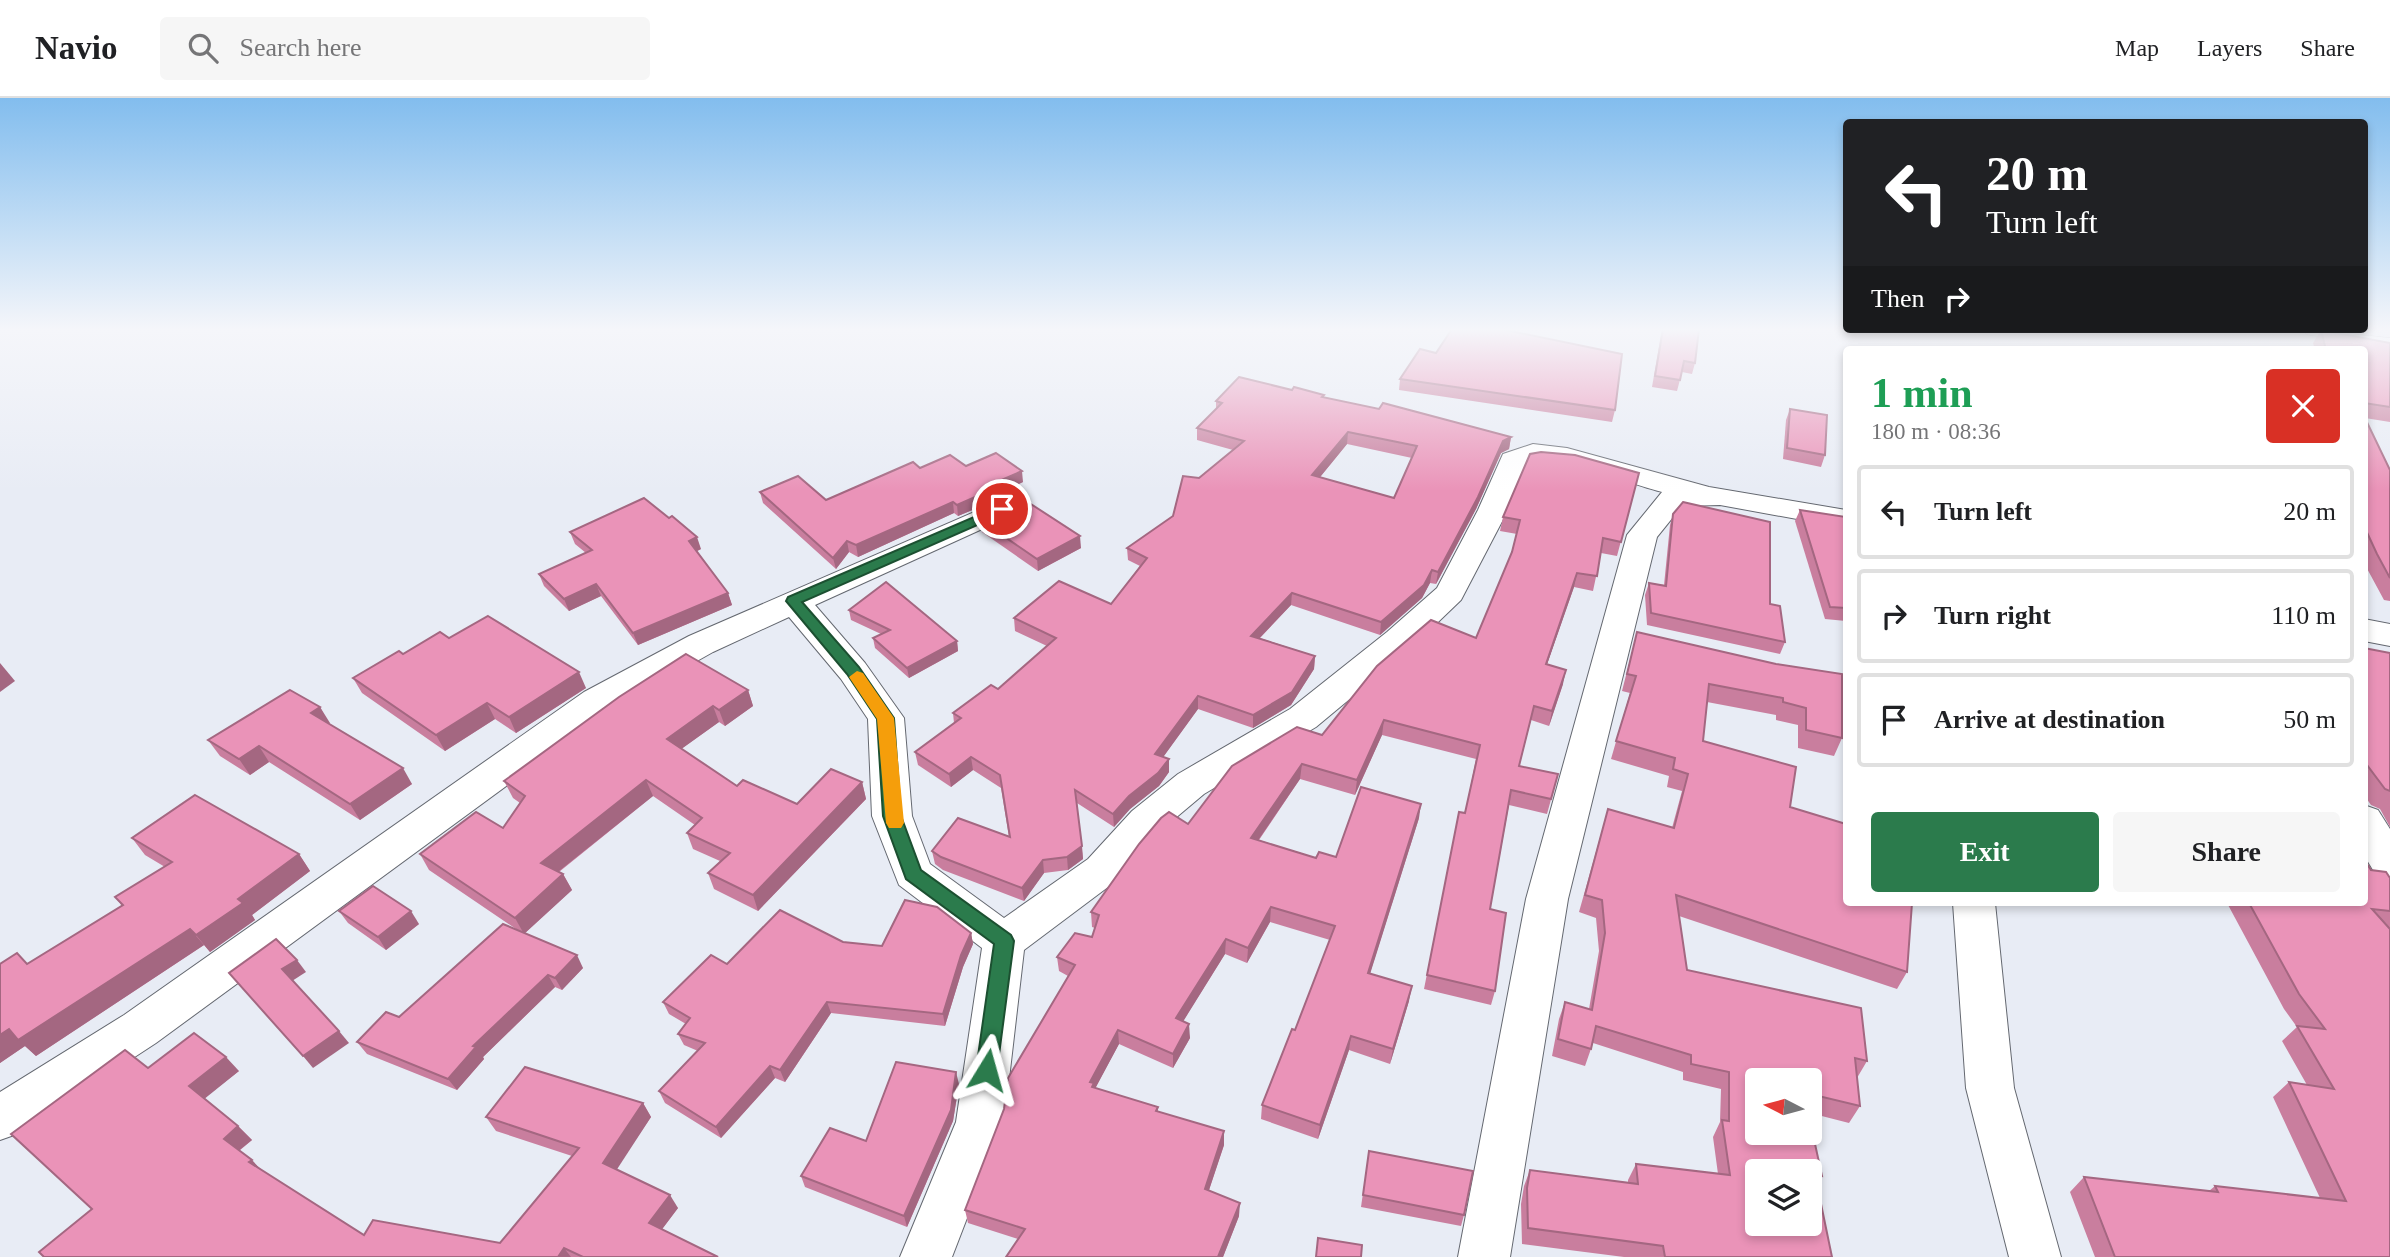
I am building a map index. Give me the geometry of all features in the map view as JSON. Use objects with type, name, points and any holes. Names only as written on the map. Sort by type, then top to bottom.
[{"type":"street","points":[[926,1257],[980,1122],[1004,941],[1102,870],[1146,821],[1191,784],[1303,718],[1450,593],[1493,510],[1513,460],[1533,452],[1557,454],[1700,494],[1843,518]]},
{"type":"street","points":[[1484,1257],[1548,899],[1630,635],[1642,535],[1674,497],[1700,494]]},
{"type":"street","points":[[0,1118],[140,1029],[597,701],[701,644],[1002,509]]},
{"type":"street","points":[[793,601],[853,671],[886,718],[892,816],[913,874],[1004,941]]},
{"type":"street","points":[[2368,631],[2390,635]]},
{"type":"street","points":[[2368,827],[2390,864]]},
{"type":"street","points":[[1974,906],[1990,1088],[2035,1257]]},
{"type":"building","points":[[1233,383],[1264,383],[1292,390],[1294,387],[1324,395],[1322,397],[1379,409],[1383,403],[1511,437],[1503,441],[1478,497],[1438,572],[1432,570],[1424,585],[1381,622],[1292,593],[1251,636],[1315,656],[1292,692],[1253,715],[1198,696],[1155,754],[1169,759],[1158,773],[1129,796],[1113,814],[1075,790],[1082,846],[1067,857],[1043,860],[1022,888],[941,857],[932,851],[958,818],[1010,837],[1000,775],[971,757],[949,774],[915,752],[961,718],[953,713],[991,685],[998,689],[1056,638],[1014,618],[1059,581],[1111,604],[1147,558],[1127,548],[1173,516],[1183,476],[1199,478],[1244,441],[1197,428],[1222,403],[1216,401]],"holes":[[[1348,432],[1417,446],[1394,498],[1312,475]]]},
{"type":"building","points":[[1428,383],[1618,383],[1615,410]]},
{"type":"building","points":[[2368,383],[2390,383],[2390,407],[2368,404]]},
{"type":"building","points":[[1790,409],[1827,415],[1825,455],[1787,448]]},
{"type":"building","points":[[2368,424],[2390,470],[2390,578],[2368,535]]},
{"type":"building","points":[[1541,452],[1575,455],[1639,473],[1621,542],[1603,538],[1597,576],[1577,573],[1546,664],[1566,670],[1552,711],[1534,706],[1519,766],[1558,774],[1551,799],[1511,790],[1490,909],[1506,913],[1495,991],[1427,975],[1459,812],[1465,813],[1480,745],[1384,720],[1357,780],[1302,764],[1251,838],[1316,858],[1319,852],[1336,857],[1361,787],[1421,804],[1368,973],[1412,986],[1393,1049],[1351,1036],[1320,1125],[1262,1105],[1292,1029],[1295,1030],[1335,926],[1271,907],[1248,948],[1226,939],[1176,1018],[1189,1024],[1173,1054],[1118,1030],[1090,1082],[1094,1083],[1092,1087],[1158,1107],[1156,1111],[1224,1131],[1205,1189],[1240,1203],[1218,1257],[1006,1257],[1025,1229],[965,1210],[1004,1109],[1008,1078],[1075,965],[1057,957],[1075,933],[1092,937],[1099,915],[1091,912],[1139,844],[1161,818],[1169,812],[1188,824],[1232,766],[1297,727],[1322,735],[1377,666],[1431,620],[1476,638],[1512,552],[1520,520],[1503,517],[1530,454]]},
{"type":"building","points":[[996,453],[1022,471],[997,482],[1005,487],[1000,486],[957,505],[953,502],[856,545],[847,541],[833,558],[760,492],[798,476],[826,500],[913,462],[920,468],[950,455],[966,466]]},
{"type":"building","points":[[1017,495],[1080,536],[1037,559],[980,520],[1013,506],[1018,499]]},
{"type":"building","points":[[644,498],[697,537],[689,541],[728,593],[633,633],[596,584],[564,599],[539,574],[592,550],[570,532]]},
{"type":"building","points":[[1683,502],[1770,522],[1770,604],[1780,606],[1785,642],[1651,613],[1649,583],[1666,586],[1673,514]]},
{"type":"building","points":[[1800,510],[1843,517],[1843,608],[1830,607]]},
{"type":"building","points":[[886,582],[957,641],[907,668],[873,638],[890,630],[849,610]]},
{"type":"building","points":[[488,616],[579,672],[509,717],[487,703],[436,735],[353,678],[399,651],[403,654],[440,632],[449,638]]},
{"type":"building","points":[[1637,632],[1776,664],[1842,674],[1842,738],[1806,730],[1806,708],[1783,702],[1783,698],[1709,684],[1703,741],[1796,767],[1790,807],[1843,823],[1843,906],[1912,906],[1907,972],[1676,895],[1687,970],[1861,1008],[1867,1061],[1855,1058],[1860,1106],[1822,1097],[1822,1068],[1745,1068],[1745,1145],[1815,1145],[1818,1159],[1745,1159],[1745,1236],[1822,1236],[1822,1209],[1832,1257],[1665,1257],[1663,1246],[1528,1228],[1527,1188],[1530,1170],[1638,1184],[1636,1164],[1730,1175],[1722,1120],[1729,1121],[1729,1072],[1691,1064],[1691,1055],[1596,1026],[1591,1049],[1558,1039],[1565,1002],[1592,1010],[1605,933],[1602,900],[1585,895],[1608,809],[1674,828],[1688,774],[1673,769],[1675,758],[1616,741],[1636,676],[1627,674]]},
{"type":"building","points":[[2368,649],[2390,653],[2390,791],[2385,789],[2368,766]]},
{"type":"building","points":[[686,654],[748,690],[719,710],[713,706],[667,739],[737,786],[743,780],[797,804],[831,769],[862,782],[753,895],[708,873],[730,853],[687,833],[702,818],[646,780],[541,863],[563,874],[515,918],[420,854],[476,812],[503,828],[525,796],[504,781],[619,697]]},
{"type":"building","points":[[290,690],[320,707],[311,713],[403,768],[350,804],[259,746],[239,759],[208,740]]},
{"type":"building","points":[[195,795],[299,854],[238,899],[243,903],[196,935],[190,929],[18,1040],[9,1029],[0,1035],[0,964],[17,953],[27,964],[123,905],[115,897],[172,862],[132,838]]},
{"type":"building","points":[[2368,865],[2371,870],[2386,872],[2390,878],[2390,911],[2372,909],[2390,929],[2390,1257],[2115,1257],[2084,1177],[2218,1192],[2215,1186],[2346,1201],[2289,1082],[2334,1089],[2297,1026],[2325,1029],[2299,994],[2251,906],[2368,906]]},
{"type":"building","points":[[373,886],[411,911],[378,937],[339,911]]},
{"type":"building","points":[[905,900],[937,907],[971,933],[961,955],[943,1014],[827,1002],[780,1070],[770,1066],[716,1127],[659,1091],[705,1043],[678,1034],[690,1018],[663,1002],[711,955],[727,964],[780,910],[843,942],[882,946]]},
{"type":"building","points":[[503,924],[577,955],[555,978],[548,975],[473,1046],[476,1047],[448,1079],[357,1042],[386,1012],[399,1017]]},
{"type":"building","points":[[276,939],[297,960],[282,969],[339,1031],[303,1056],[229,973]]},
{"type":"building","points":[[194,1033],[226,1057],[189,1086],[238,1126],[224,1139],[252,1160],[249,1162],[364,1235],[373,1220],[500,1243],[579,1148],[486,1117],[525,1067],[643,1103],[603,1163],[670,1195],[649,1223],[718,1257],[583,1257],[564,1248],[558,1257],[44,1257],[39,1252],[92,1209],[11,1134],[125,1050],[148,1068]]},
{"type":"building","points":[[896,1062],[956,1072],[951,1110],[904,1216],[801,1176],[830,1128],[866,1141]]},
{"type":"building","points":[[1369,1151],[1473,1171],[1464,1215],[1363,1195]]},
{"type":"building","points":[[1318,1238],[1362,1245],[1361,1257],[1316,1257]]},
{"type":"slow traffic","points":[[857,677],[886,718],[892,816],[895,823]]},
{"type":"route","points":[[987,1070],[1004,941],[913,874],[892,816],[886,718],[853,671],[793,601],[1002,509]]}]
